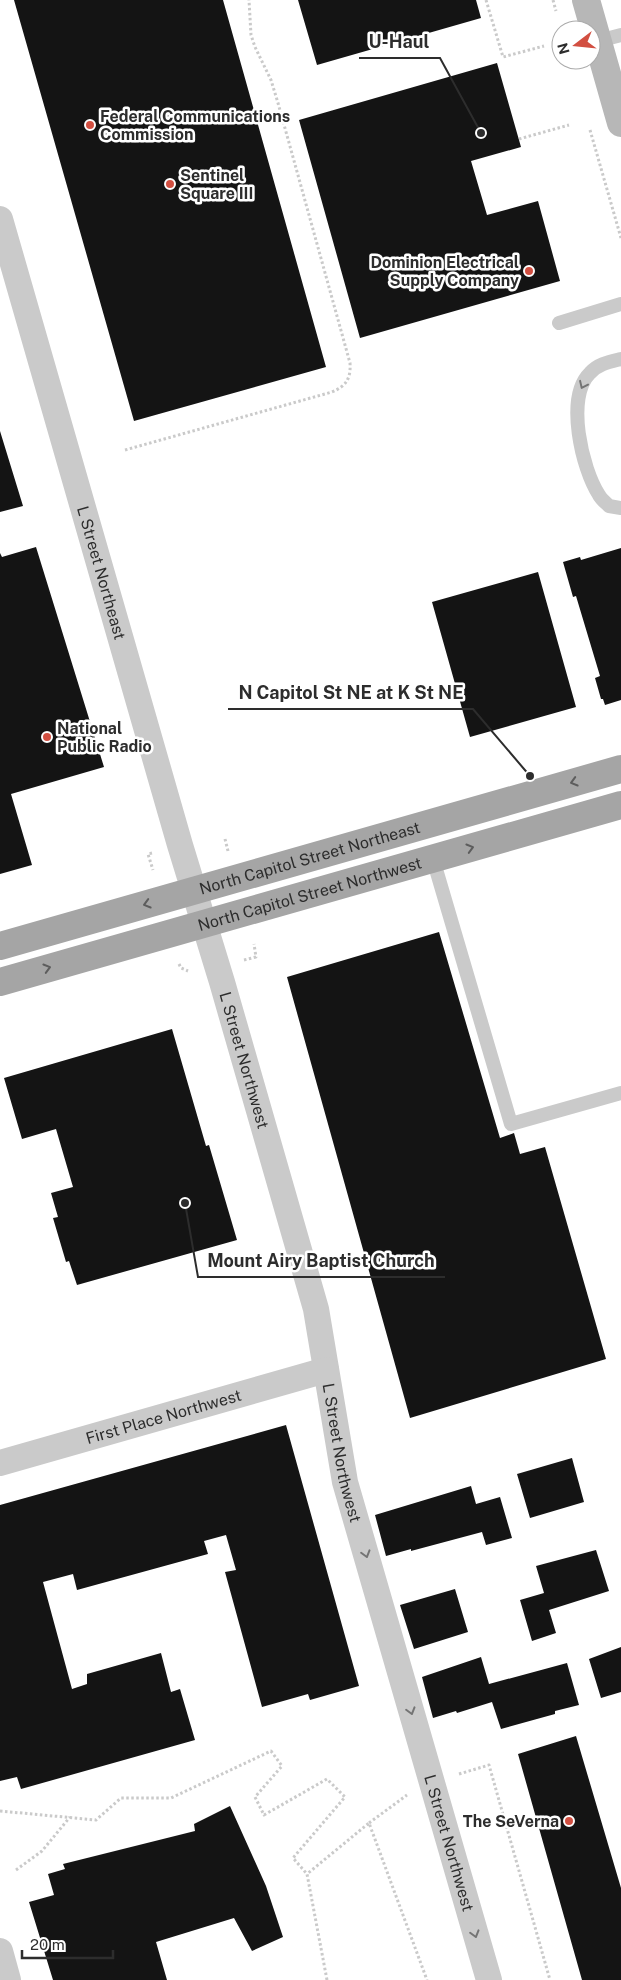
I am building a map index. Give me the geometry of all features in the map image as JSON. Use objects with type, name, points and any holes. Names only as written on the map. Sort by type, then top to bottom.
[{"type":"main road","points":[[586,0],[609,38],[621,122]]},
{"type":"main road","name":"North Capitol Street Northeast","points":[[0,946],[621,769]]},
{"type":"main road","name":"North Capitol Street Northwest","points":[[0,982],[621,805]]},
{"type":"street","name":"L Street Northeast","points":[[0,219],[204,924]]},
{"type":"street","name":"L Street Northwest","points":[[204,924],[316,1309],[345,1482],[423,1786],[488,1980]]},
{"type":"street","name":"First Place Northwest","points":[[0,1463],[326,1370]]},
{"type":"street","points":[[0,1951],[8,1980]]},
{"type":"lane","points":[[559,322],[621,304]]},
{"type":"lane","points":[[621,359],[601,364],[588,374],[580,388],[576,414],[580,444],[599,495],[609,506],[621,508]]},
{"type":"lane","points":[[433,859],[512,1124],[621,1093]]},
{"type":"path","points":[[125,450],[332,392],[347,382],[351,374],[350,363],[278,103],[251,35],[249,0]]},
{"type":"path","points":[[486,0],[502,58],[544,46]]},
{"type":"path","points":[[519,139],[569,125]]},
{"type":"path","points":[[589,126],[621,238]]},
{"type":"path","points":[[225,839],[228,851]]},
{"type":"path","points":[[243,960],[256,957],[254,944]]},
{"type":"path","points":[[179,964],[181,968],[189,972]]},
{"type":"path","points":[[0,1811],[96,1820],[121,1798],[172,1798],[271,1751],[282,1766],[255,1796],[264,1815],[328,1779],[345,1797],[293,1858],[307,1874],[327,1980]]},
{"type":"path","points":[[307,1874],[369,1823],[423,1786],[489,1765],[550,1980]]},
{"type":"path","points":[[16,1870],[42,1851],[70,1817]]},
{"type":"path","points":[[369,1823],[427,1980]]},
{"type":"building","name":"Sentinel Square III","points":[[14,0],[223,0],[326,367],[134,421]]},
{"type":"building","points":[[298,0],[476,0],[481,18],[317,65]]},
{"type":"building","points":[[497,63],[521,147],[471,161],[487,215],[538,201],[560,281],[360,338],[299,120]]},
{"type":"building","points":[[0,431],[23,506],[0,512]]},
{"type":"building","name":"National Public Radio","points":[[36,547],[104,767],[11,794],[32,865],[0,874],[0,553],[2,557]]},
{"type":"building","points":[[621,548],[621,700],[605,705],[603,699],[601,699],[595,678],[600,676],[576,596],[573,597],[563,562],[580,557],[581,560]]},
{"type":"building","points":[[538,572],[576,707],[470,737],[432,602]]},
{"type":"building","points":[[439,932],[500,1138],[514,1133],[520,1154],[545,1147],[606,1359],[410,1418],[287,977]]},
{"type":"building","points":[[172,1029],[206,1146],[209,1145],[237,1240],[77,1285],[69,1261],[66,1262],[53,1218],[58,1217],[51,1193],[73,1187],[56,1129],[22,1139],[4,1078]]},
{"type":"building","points":[[286,1425],[359,1686],[310,1700],[308,1694],[262,1707],[225,1572],[236,1570],[226,1535],[204,1541],[208,1554],[77,1590],[73,1574],[43,1582],[72,1689],[87,1684],[87,1674],[161,1653],[171,1692],[180,1689],[195,1740],[21,1789],[17,1777],[0,1781],[0,1505]]},
{"type":"building","points":[[572,1458],[584,1502],[530,1518],[517,1474]]},
{"type":"building","points":[[471,1486],[476,1504],[500,1497],[512,1538],[486,1545],[482,1532],[386,1556],[375,1515]]},
{"type":"building","points":[[596,1550],[609,1591],[549,1610],[556,1633],[532,1641],[520,1600],[544,1593],[536,1566]]},
{"type":"building","points":[[455,1589],[468,1632],[414,1649],[400,1605]]},
{"type":"building","points":[[621,1647],[621,1692],[601,1698],[589,1659]]},
{"type":"building","points":[[481,1657],[489,1684],[567,1663],[579,1705],[555,1711],[555,1714],[501,1729],[492,1702],[433,1718],[422,1677]]},
{"type":"building","name":"The SeVerna","points":[[576,1736],[621,1888],[621,1980],[582,1980],[518,1754]]},
{"type":"building","points":[[230,1806],[266,1886],[283,1937],[252,1951],[234,1918],[156,1942],[167,1980],[53,1980],[29,1902],[54,1895],[48,1874],[65,1869],[63,1864],[195,1831],[194,1824]]},
{"type":"place","name":"Federal Communications Commission","points":[[90,125]]},
{"type":"place","name":"U-Haul","points":[[481,133]]},
{"type":"place","name":"Sentinel Square III","points":[[170,184]]},
{"type":"place","name":"Dominion Electrical Supply Company","points":[[529,271]]},
{"type":"place","name":"National Public Radio","points":[[47,737]]},
{"type":"place","name":"N Capitol St NE at K St NE","points":[[530,776]]},
{"type":"place","name":"Mount Airy Baptist Church","points":[[185,1203]]},
{"type":"place","name":"The SeVerna","points":[[569,1821]]}]
